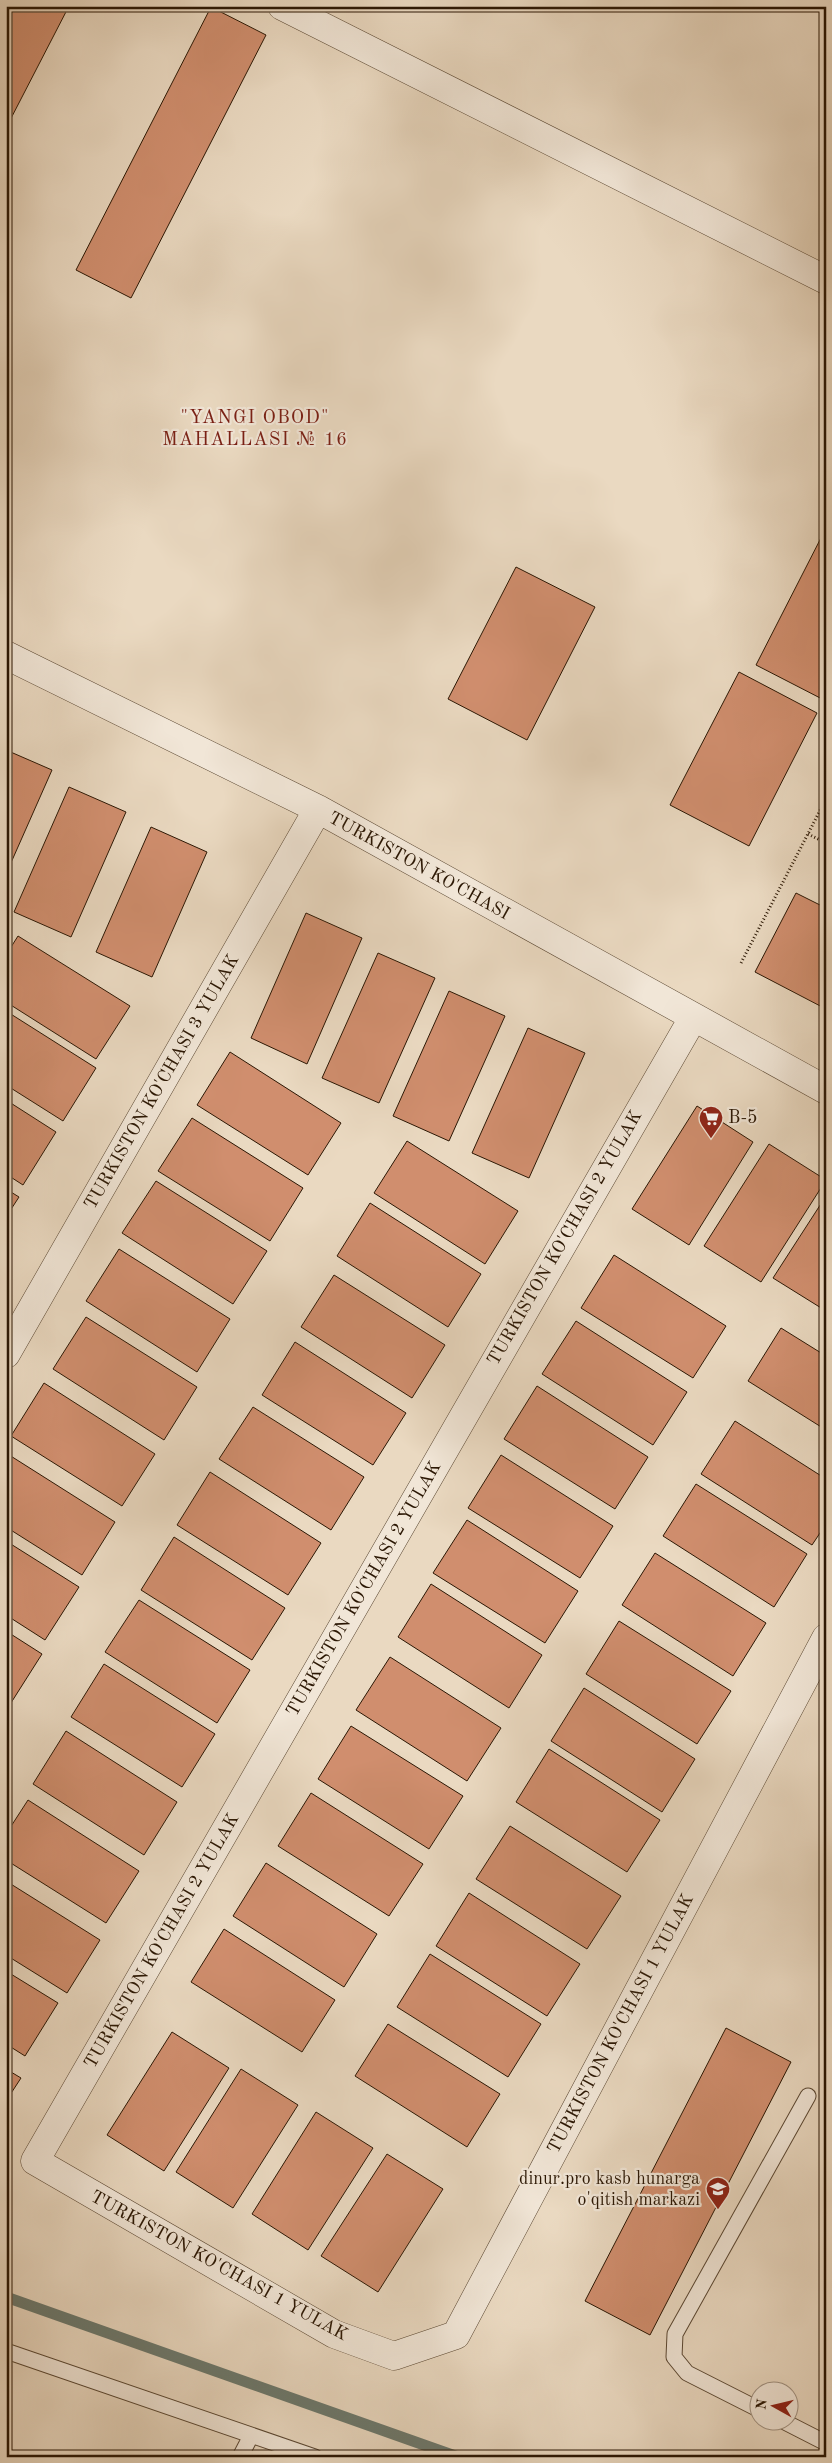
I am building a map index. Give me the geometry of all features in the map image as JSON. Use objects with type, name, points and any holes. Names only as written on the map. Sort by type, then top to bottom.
[{"type":"street","points":[[282,6],[321,16],[826,280]]},
{"type":"street","name":"TURKISTON KO'CHASI","points":[[6,655],[318,809],[692,1018],[826,1090]]},
{"type":"street","name":"TURKISTON KO'CHASI 3 YULAK","points":[[6,1354],[318,809]]},
{"type":"street","name":"TURKISTON KO'CHASI 2 YULAK","points":[[34,2161],[692,1018]]},
{"type":"street","name":"TURKISTON KO'CHASI 1 YULAK","points":[[34,2161],[334,2334],[394,2356],[456,2335],[826,1638]]},
{"type":"lane","points":[[750,2405],[687,2374],[674,2357],[675,2334],[808,2096]]},
{"type":"lane","points":[[6,2351],[315,2457]]},
{"type":"lane","points":[[800,2430],[826,2443]]},
{"type":"lane","points":[[240,2457],[251,2436]]},
{"type":"path","points":[[741,963],[826,799]]},
{"type":"path","points":[[808,834],[826,844]]},
{"type":"building","points":[[6,6],[69,6],[6,128]]},
{"type":"building","points":[[211,7],[266,35],[131,298],[76,270]]},
{"type":"building","points":[[824,532],[826,533],[826,701],[756,665]]},
{"type":"building","points":[[516,567],[595,607],[527,740],[448,699]]},
{"type":"building","points":[[739,672],[817,713],[749,846],[670,805]]},
{"type":"building","points":[[6,750],[52,770],[6,874]]},
{"type":"building","points":[[69,787],[126,812],[71,937],[14,912]]},
{"type":"building","points":[[151,827],[207,852],[152,977],[96,952]]},
{"type":"building","points":[[796,893],[826,908],[826,1009],[755,972]]},
{"type":"building","points":[[306,913],[362,938],[307,1064],[251,1038]]},
{"type":"building","points":[[18,936],[130,1006],[96,1059],[6,1002],[6,955]]},
{"type":"building","points":[[378,953],[435,978],[379,1103],[322,1078]]},
{"type":"building","points":[[449,991],[505,1016],[449,1141],[393,1116]]},
{"type":"building","points":[[6,1011],[96,1068],[63,1121],[6,1085]]},
{"type":"building","points":[[528,1028],[585,1053],[529,1178],[472,1153]]},
{"type":"building","points":[[230,1052],[341,1123],[308,1175],[197,1105]]},
{"type":"building","points":[[6,1100],[56,1132],[23,1185],[6,1174]]},
{"type":"building","points":[[697,1106],[753,1142],[689,1245],[632,1209]]},
{"type":"building","points":[[192,1118],[303,1188],[270,1241],[158,1171]]},
{"type":"building","points":[[407,1141],[518,1211],[485,1264],[374,1193]]},
{"type":"building","points":[[769,1144],[826,1180],[761,1282],[704,1246]]},
{"type":"building","points":[[156,1181],[267,1251],[233,1304],[122,1233]]},
{"type":"building","points":[[6,1189],[19,1197],[6,1217]]},
{"type":"building","points":[[826,1196],[826,1311],[773,1278]]},
{"type":"building","points":[[370,1203],[481,1274],[448,1327],[337,1256]]},
{"type":"building","points":[[119,1249],[230,1319],[197,1372],[86,1301]]},
{"type":"building","points":[[614,1255],[726,1326],[693,1378],[581,1308]]},
{"type":"building","points":[[334,1275],[445,1345],[412,1398],[301,1327]]},
{"type":"building","points":[[86,1317],[197,1387],[164,1440],[53,1369]]},
{"type":"building","points":[[576,1321],[687,1392],[653,1445],[542,1374]]},
{"type":"building","points":[[781,1328],[826,1356],[826,1430],[748,1381]]},
{"type":"building","points":[[295,1342],[406,1413],[373,1465],[262,1395]]},
{"type":"building","points":[[44,1383],[155,1454],[122,1506],[11,1436]]},
{"type":"building","points":[[537,1386],[648,1457],[615,1509],[504,1439]]},
{"type":"building","points":[[253,1407],[364,1477],[331,1530],[219,1459]]},
{"type":"building","points":[[735,1421],[826,1479],[826,1524],[812,1545],[701,1474]]},
{"type":"building","points":[[6,1453],[115,1522],[82,1575],[6,1527]]},
{"type":"building","points":[[501,1455],[613,1526],[580,1578],[468,1508]]},
{"type":"building","points":[[210,1472],[321,1543],[288,1595],[177,1525]]},
{"type":"building","points":[[696,1484],[807,1554],[774,1607],[663,1536]]},
{"type":"building","points":[[467,1520],[578,1591],[545,1643],[433,1573]]},
{"type":"building","points":[[174,1537],[285,1608],[252,1660],[141,1590]]},
{"type":"building","points":[[6,1541],[79,1587],[45,1640],[6,1615]]},
{"type":"building","points":[[655,1553],[766,1623],[733,1676],[622,1605]]},
{"type":"building","points":[[431,1584],[542,1655],[509,1708],[398,1637]]},
{"type":"building","points":[[139,1600],[250,1670],[217,1723],[105,1652]]},
{"type":"building","points":[[619,1621],[731,1691],[697,1744],[586,1674]]},
{"type":"building","points":[[6,1631],[42,1654],[9,1706],[6,1705]]},
{"type":"building","points":[[390,1657],[501,1728],[467,1781],[356,1710]]},
{"type":"building","points":[[104,1664],[215,1734],[182,1787],[71,1717]]},
{"type":"building","points":[[584,1688],[695,1759],[662,1812],[551,1741]]},
{"type":"building","points":[[351,1726],[463,1796],[429,1849],[318,1779]]},
{"type":"building","points":[[66,1731],[177,1802],[144,1855],[33,1784]]},
{"type":"building","points":[[549,1749],[660,1820],[627,1872],[516,1802]]},
{"type":"building","points":[[311,1793],[423,1864],[389,1916],[278,1846]]},
{"type":"building","points":[[28,1800],[139,1871],[106,1923],[6,1860],[6,1834]]},
{"type":"building","points":[[510,1826],[621,1896],[587,1949],[476,1879]]},
{"type":"building","points":[[266,1863],[377,1934],[344,1987],[233,1916]]},
{"type":"building","points":[[6,1881],[100,1940],[67,1993],[6,1955]]},
{"type":"building","points":[[469,1893],[580,1964],[547,2016],[436,1946]]},
{"type":"building","points":[[224,1929],[335,2000],[302,2052],[191,1982]]},
{"type":"building","points":[[430,1954],[541,2024],[508,2077],[397,2007]]},
{"type":"building","points":[[6,1971],[58,2003],[25,2056],[6,2044]]},
{"type":"building","points":[[388,2024],[500,2094],[467,2147],[355,2076]]},
{"type":"building","points":[[726,2028],[791,2062],[650,2335],[585,2301]]},
{"type":"building","points":[[172,2032],[229,2068],[164,2171],[107,2135]]},
{"type":"building","points":[[6,2069],[21,2078],[6,2101]]},
{"type":"building","points":[[241,2069],[298,2105],[233,2208],[176,2172]]},
{"type":"building","points":[[316,2112],[373,2148],[308,2250],[252,2214]]},
{"type":"building","points":[[387,2154],[443,2189],[378,2292],[321,2256]]},
{"type":"waterway","points":[[6,2297],[458,2457]]},
{"type":"place","name":"В-5","points":[[711,1139]]},
{"type":"place","name":"dinur.pro kasb hunarga o'qitish markazi","points":[[718,2210]]},
{"type":"district","name":"\"YANGI OBOD\" MAHALLASI № 16","points":[[255,429]]}]
